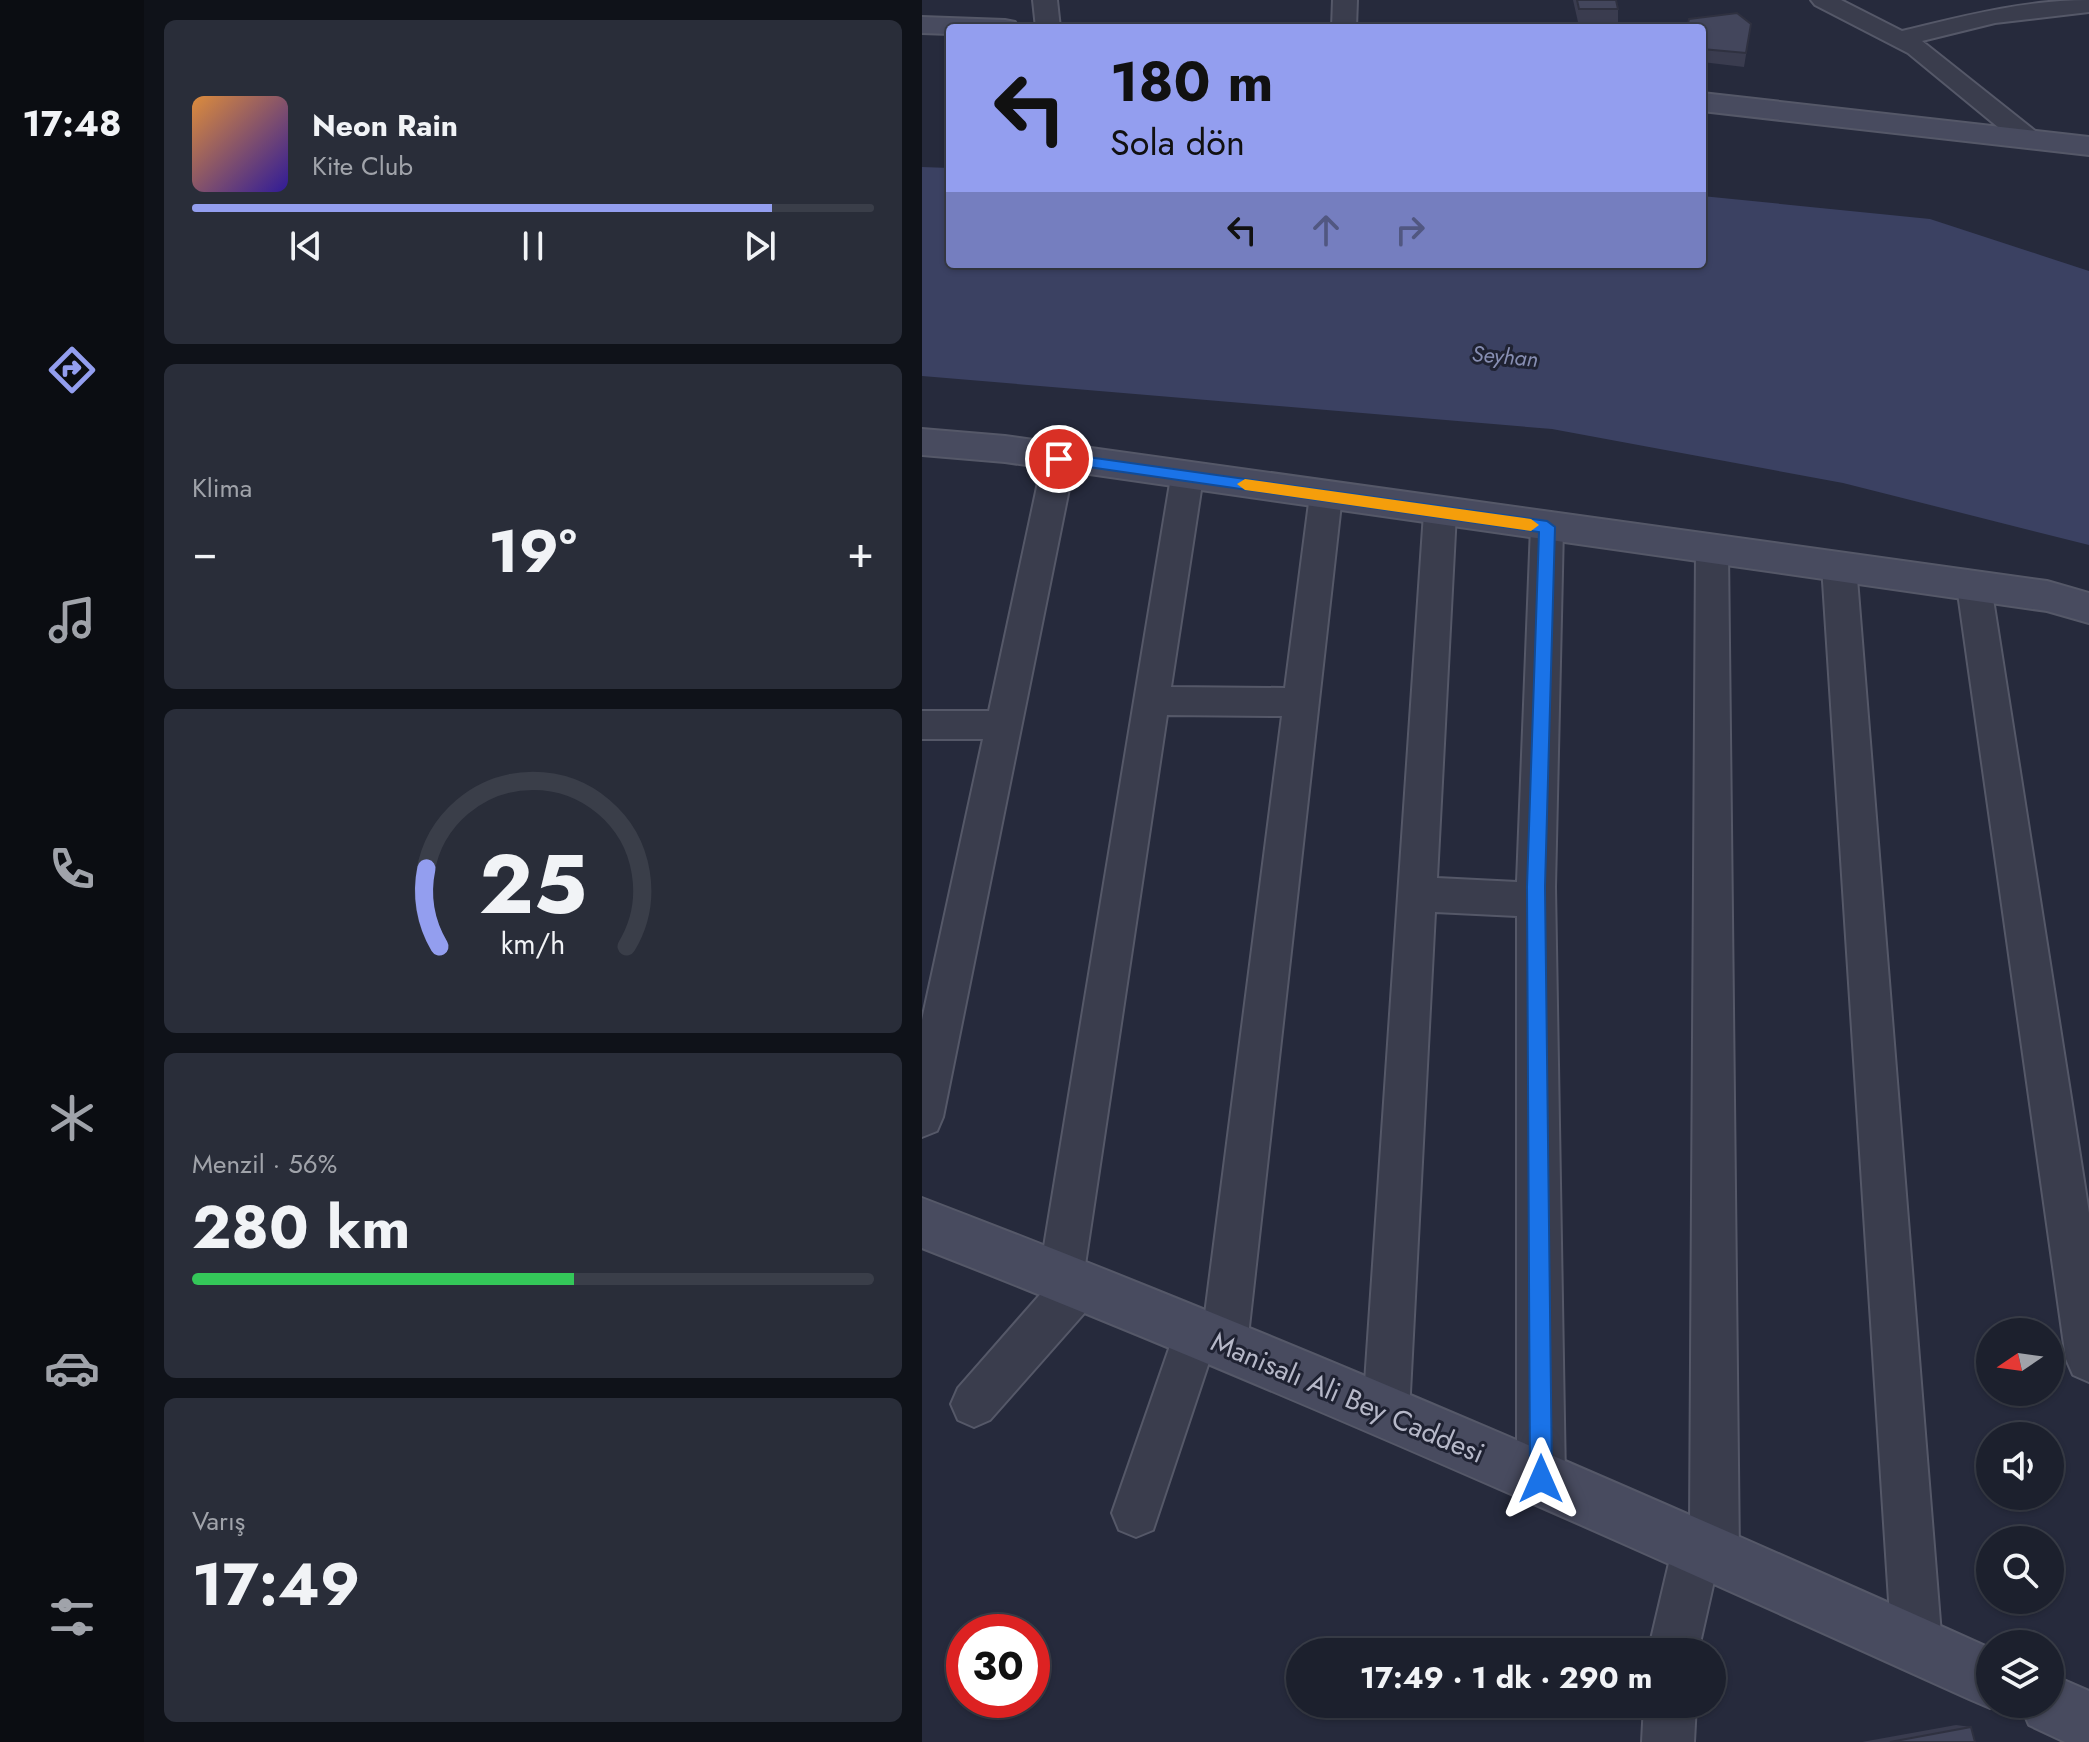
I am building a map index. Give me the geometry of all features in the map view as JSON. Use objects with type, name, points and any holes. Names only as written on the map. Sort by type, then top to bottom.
[{"type":"main road","points":[[922,25],[946,26]]},
{"type":"main road","points":[[1706,102],[2089,146]]},
{"type":"main road","points":[[922,442],[1005,449],[1440,513],[1839,566],[2047,596],[2089,608]]},
{"type":"main road","name":"Manisalı Ali Bey Caddesi","points":[[922,1223],[1386,1412],[1976,1672]]},
{"type":"main road","points":[[2064,1710],[2089,1722]]},
{"type":"street","points":[[1045,0],[1048,24]]},
{"type":"street","points":[[1344,24],[1345,0]]},
{"type":"street","points":[[1823,0],[1917,48],[2030,140]]},
{"type":"street","points":[[1899,39],[1995,16],[2089,5]]},
{"type":"street","points":[[922,1117],[1059,459]]},
{"type":"street","points":[[974,1404],[1070,1281],[1151,701],[1187,477]]},
{"type":"street","points":[[1136,1513],[1210,1339],[1300,702],[1326,495]]},
{"type":"street","points":[[1386,1412],[1440,513]]},
{"type":"street","points":[[1541,1479],[1536,900],[1547,527]]},
{"type":"street","points":[[1678,1638],[1706,1551],[1712,551]]},
{"type":"street","points":[[1839,566],[1917,1647]]},
{"type":"street","points":[[1974,586],[2089,1359]]},
{"type":"street","points":[[1151,701],[1300,702]]},
{"type":"street","points":[[922,725],[1002,725]]},
{"type":"street","points":[[1418,894],[1536,900]]},
{"type":"street","points":[[1668,1742],[1669,1718]]},
{"type":"water","name":"Seyhan","points":[[922,167],[946,168],[946,268],[1706,268],[1706,196],[1930,219],[2089,271],[2089,545],[1843,483],[1552,429],[922,376]]},
{"type":"building","points":[[1577,0],[1616,0],[1618,9],[1579,9]]},
{"type":"building","points":[[1737,13],[1751,24],[1746,53],[1706,49],[1706,24],[1688,24],[1689,19]]},
{"type":"building","points":[[1971,1727],[1975,1742],[1890,1742]]},
{"type":"slow traffic","points":[[1245,484],[1531,525]]},
{"type":"route","points":[[1059,459],[1547,527],[1536,887],[1541,1479]]}]
